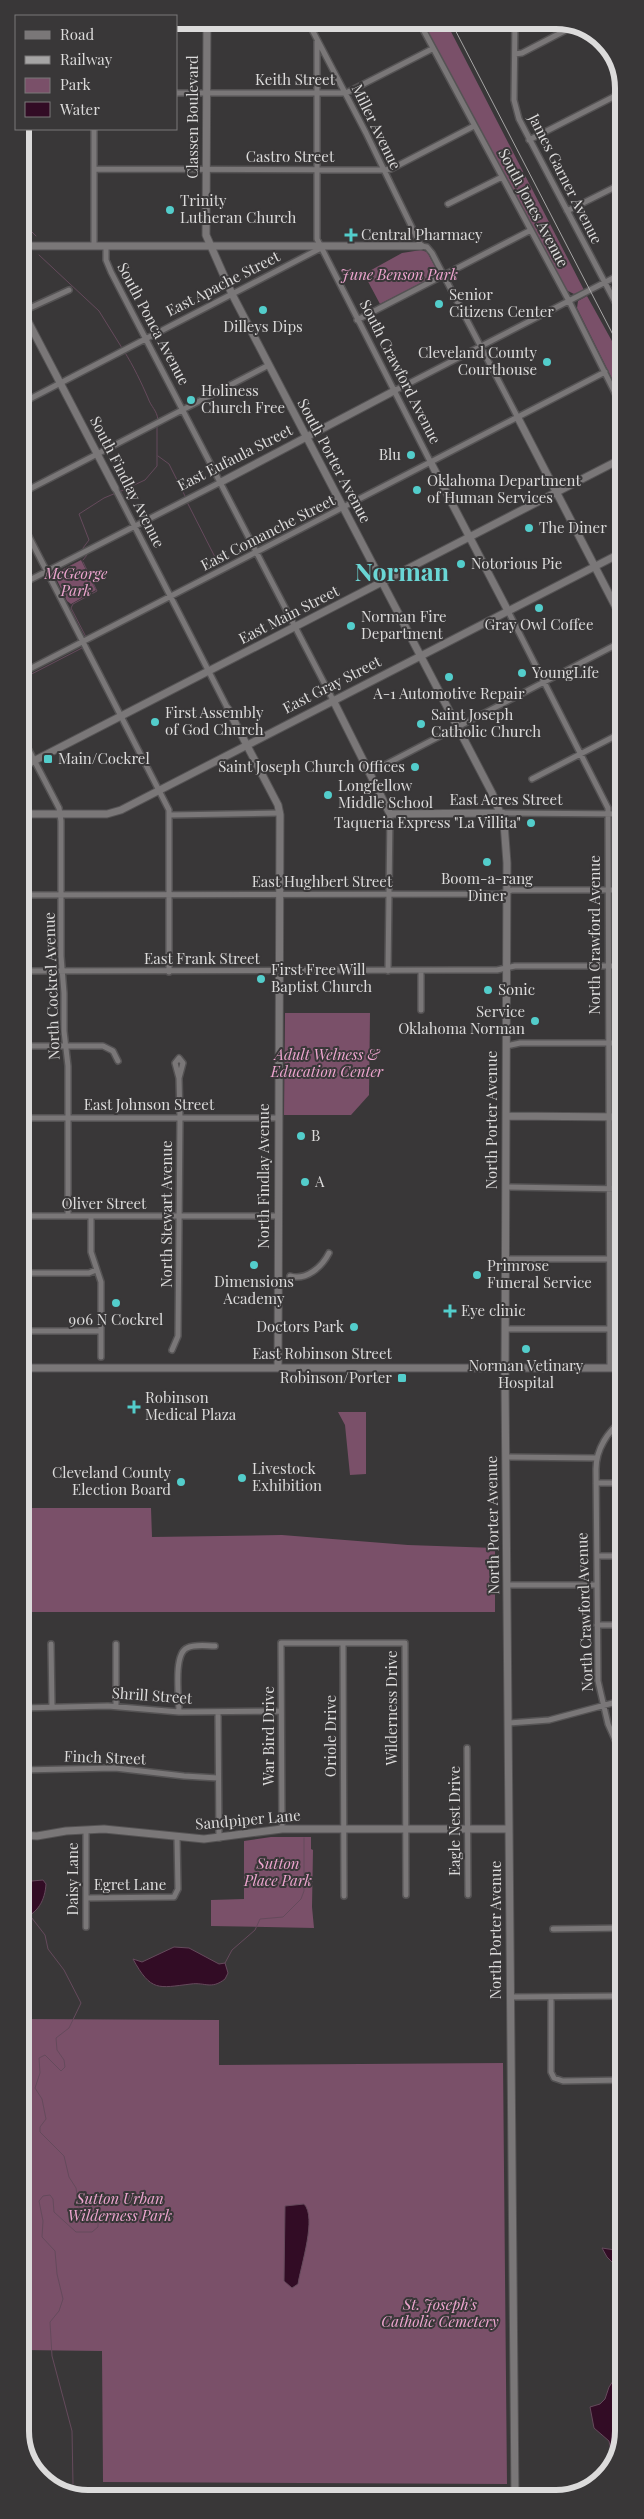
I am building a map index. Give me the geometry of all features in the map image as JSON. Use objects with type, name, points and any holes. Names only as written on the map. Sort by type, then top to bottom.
[{"type":"main road","name":"Classen Boulevard","points":[[207,29],[206,235],[209,244]]},
{"type":"main road","points":[[29,246],[209,244],[303,245],[320,247],[421,246]]},
{"type":"main road","name":"South Porter Avenue","points":[[209,244],[232,294],[382,582]]},
{"type":"main road","name":"South Findlay Avenue","points":[[29,325],[115,488]]},
{"type":"main road","name":"East Eufaula Street","points":[[221,482],[394,391]]},
{"type":"main road","points":[[518,418],[615,606]]},
{"type":"main road","name":"East Main Street","points":[[29,764],[468,536],[615,462]]},
{"type":"main road","name":"South Crawford Avenue","points":[[431,463],[468,536]]},
{"type":"main road","name":"North Crawford Avenue","points":[[468,536],[508,611]]},
{"type":"main road","name":"East Gray Street","points":[[60,814],[107,814],[121,810],[615,556]]},
{"type":"main road","name":"North Porter Avenue","points":[[382,582],[502,813],[506,844],[505,1368],[515,2490]]},
{"type":"main road","points":[[333,700],[371,772],[390,814]]},
{"type":"main road","name":"North Findlay Avenue","points":[[228,709],[278,805],[280,813],[278,1368]]},
{"type":"main road","name":"East Acres Street","points":[[390,814],[502,813]]},
{"type":"main road","points":[[29,814],[60,814]]},
{"type":"main road","points":[[506,1116],[615,1117]]},
{"type":"main road","name":"East Robinson Street","points":[[29,1368],[615,1368]]},
{"type":"main road","name":"Sandpiper Lane","points":[[29,1836],[86,1830],[129,1831],[177,1838],[219,1838],[282,1829],[509,1829]]},
{"type":"street","name":"Miller Avenue","points":[[312,29],[346,93],[421,246],[427,247],[432,253],[518,418]]},
{"type":"street","name":"South Jones Avenue","points":[[422,29],[569,301],[615,393]]},
{"type":"street","points":[[515,29],[515,54],[522,53],[567,30]]},
{"type":"street","name":"South Crawford Avenue","points":[[318,40],[316,93],[317,239],[431,463]]},
{"type":"street","name":"Keith Street","points":[[178,93],[346,93],[432,49]]},
{"type":"street","name":"James Garner Avenue","points":[[515,54],[515,105],[529,140],[615,301]]},
{"type":"street","points":[[529,140],[615,96]]},
{"type":"street","name":"Castro Street","points":[[94,169],[384,170],[474,126]]},
{"type":"street","points":[[94,130],[94,246]]},
{"type":"street","points":[[448,204],[502,177]]},
{"type":"street","points":[[567,211],[615,187]]},
{"type":"street","points":[[357,320],[531,230]]},
{"type":"street","points":[[303,245],[305,256]]},
{"type":"street","name":"South Ponca Avenue","points":[[106,246],[107,263],[333,700]]},
{"type":"street","name":"East Apache Street","points":[[29,399],[320,247]]},
{"type":"street","name":"East Eufaula Street","points":[[394,391],[615,277]]},
{"type":"street","points":[[29,307],[69,290]]},
{"type":"street","points":[[29,489],[269,366]]},
{"type":"street","name":"East Comanche Street","points":[[29,670],[258,553],[605,372]]},
{"type":"street","name":"East Eufaula Street","points":[[29,580],[221,482]]},
{"type":"street","name":"South Findlay Avenue","points":[[115,488],[208,671]]},
{"type":"street","points":[[29,536],[160,790],[170,814],[170,972]]},
{"type":"street","name":"North Crawford Avenue","points":[[508,611],[606,800],[609,814],[610,1368]]},
{"type":"street","points":[[371,772],[615,645]]},
{"type":"street","name":"North Findlay Avenue","points":[[208,671],[228,709]]},
{"type":"street","points":[[532,779],[615,736]]},
{"type":"street","name":"North Cockrel Avenue","points":[[29,750],[60,814],[62,971],[68,1119],[68,1216]]},
{"type":"street","points":[[170,814],[280,813]]},
{"type":"street","name":"East Acres Street","points":[[502,813],[615,814]]},
{"type":"street","points":[[388,971],[390,814]]},
{"type":"street","name":"East Hughbert Street","points":[[29,895],[500,894],[512,890],[615,890]]},
{"type":"street","name":"East Frank Street","points":[[29,971],[388,971],[615,966]]},
{"type":"street","points":[[421,970],[421,1010]]},
{"type":"street","points":[[506,1046],[520,1043],[615,1043]]},
{"type":"street","points":[[29,1046],[103,1046],[113,1051],[118,1061]]},
{"type":"street","name":"North Stewart Avenue","points":[[172,1350],[178,1336],[179,1078]]},
{"type":"street","name":"East Johnson Street","points":[[29,1118],[278,1118]]},
{"type":"street","points":[[506,1187],[615,1189]]},
{"type":"street","name":"Oliver Street","points":[[29,1216],[278,1216]]},
{"type":"street","points":[[91,1216],[91,1252],[96,1270],[102,1282],[101,1357]]},
{"type":"street","points":[[290,1276],[302,1277],[312,1273],[329,1253]]},
{"type":"street","points":[[506,1259],[615,1259]]},
{"type":"street","points":[[29,1273],[89,1273],[96,1270]]},
{"type":"street","points":[[506,1329],[615,1329]]},
{"type":"street","points":[[29,1331],[101,1331]]},
{"type":"street","points":[[506,1457],[597,1458],[608,1434],[615,1428]]},
{"type":"street","name":"North Crawford Avenue","points":[[597,1458],[598,1681],[603,1705],[615,1743]]},
{"type":"street","points":[[596,1483],[615,1483]]},
{"type":"street","points":[[597,1556],[615,1556]]},
{"type":"street","points":[[508,1585],[597,1585]]},
{"type":"street","points":[[597,1625],[615,1625]]},
{"type":"street","name":"Wilderness Drive","points":[[281,1643],[405,1643],[406,1895]]},
{"type":"street","name":"War Bird Drive","points":[[281,1643],[282,1829]]},
{"type":"street","name":"Oriole Drive","points":[[343,1643],[344,1896]]},
{"type":"street","points":[[51,1644],[52,1708]]},
{"type":"street","points":[[116,1644],[116,1706]]},
{"type":"street","points":[[179,1712],[178,1662],[181,1654],[190,1647],[215,1646]]},
{"type":"street","points":[[509,1723],[549,1720],[615,1702]]},
{"type":"street","name":"Shrill Street","points":[[29,1708],[116,1706],[179,1712],[281,1711]]},
{"type":"street","points":[[218,1712],[219,1838]]},
{"type":"street","name":"Eagle Nest Drive","points":[[467,1748],[468,1895]]},
{"type":"street","name":"Finch Street","points":[[29,1770],[115,1768],[218,1778]]},
{"type":"street","name":"Daisy Lane","points":[[86,1830],[86,1928]]},
{"type":"street","name":"Egret Lane","points":[[86,1898],[174,1897],[178,1889],[177,1838]]},
{"type":"street","points":[[553,1929],[615,1928]]},
{"type":"street","points":[[510,1997],[615,1996]]},
{"type":"street","points":[[551,1997],[551,2072],[555,2079],[563,2081],[615,2080]]},
{"type":"green space","points":[[425,29],[450,29],[584,290],[574,294],[566,290]]},
{"type":"green space","name":"June Benson Park","points":[[421,250],[427,252],[438,272],[437,275],[380,304],[364,274],[402,253]]},
{"type":"green space","points":[[587,296],[615,347],[615,385],[577,308],[578,301]]},
{"type":"green space","name":"McGeorge Park","points":[[81,560],[96,590],[71,604],[67,601],[54,574]]},
{"type":"green space","name":"Adult Welness & Education Center","points":[[285,1013],[370,1013],[369,1095],[351,1115],[284,1115]]},
{"type":"green space","points":[[338,1412],[366,1412],[366,1474],[350,1475],[345,1425]]},
{"type":"green space","points":[[29,1508],[151,1508],[152,1537],[282,1535],[408,1545],[495,1548],[495,1612],[29,1612]]},
{"type":"green space","name":"Sutton Place Park","points":[[271,1837],[311,1837],[311,1849],[313,1850],[312,1907],[314,1928],[211,1926],[211,1900],[244,1899],[244,1841]]},
{"type":"green space","points":[[29,2019],[219,2020],[219,2065],[503,2063],[507,2484],[103,2482],[102,2351],[29,2350]]},
{"type":"water","points":[[43,1880],[46,1884],[40,1906],[29,1916],[29,1881]]},
{"type":"water","points":[[174,1947],[189,1948],[219,1964],[225,1963],[228,1973],[225,1979],[212,1985],[196,1984],[163,1987],[156,1985],[145,1977],[133,1959],[142,1962]]},
{"type":"water","points":[[304,2204],[308,2210],[309,2230],[298,2284],[292,2288],[284,2281],[285,2206]]},
{"type":"water","points":[[602,2248],[615,2250],[615,2265]]},
{"type":"water","points":[[615,2378],[615,2439],[611,2452],[609,2441],[594,2428],[590,2407],[600,2404],[605,2399],[609,2387]]},
{"type":"waterway","points":[[29,229],[36,236]]},
{"type":"waterway","points":[[39,255],[99,311],[122,348]]},
{"type":"waterway","points":[[124,351],[143,386],[158,420]]},
{"type":"waterway","points":[[119,492],[145,480],[157,466],[157,427]]},
{"type":"waterway","points":[[158,456],[169,464],[186,498]]},
{"type":"waterway","points":[[83,548],[89,540],[79,514],[104,498],[116,493]]},
{"type":"waterway","points":[[187,502],[216,559],[221,564]]},
{"type":"waterway","points":[[83,560],[87,555]]},
{"type":"waterway","points":[[83,562],[97,591],[73,604],[71,608],[86,637]]},
{"type":"waterway","points":[[29,675],[82,648]]},
{"type":"waterway","points":[[225,1963],[232,1950],[255,1930],[260,1919],[283,1917],[301,1899],[304,1891],[304,1838]]},
{"type":"waterway","points":[[29,1914],[45,1935],[48,1949],[64,1970],[81,2003],[69,2028],[56,2038],[57,2050],[64,2060],[65,2067],[61,2071],[45,2055],[39,2058],[40,2073],[35,2088],[42,2099],[46,2119],[40,2127],[40,2132],[64,2156],[69,2177],[76,2188],[80,2213],[94,2218],[98,2222],[98,2227],[92,2232],[76,2232],[54,2212],[53,2199],[50,2195],[43,2196],[39,2201],[43,2221],[42,2237],[55,2251],[57,2274],[63,2299],[59,2311],[50,2322],[52,2356],[72,2431],[73,2484]]},
{"type":"railway","points":[[455,29],[615,339]]},
{"type":"place","name":"Trinity Lutheran Church","points":[[170,210]]},
{"type":"place","name":"Central Pharmacy","points":[[351,235]]},
{"type":"place","name":"Senior Citizens Center","points":[[439,304]]},
{"type":"place","name":"Dilleys Dips","points":[[263,310]]},
{"type":"place","name":"Cleveland County Courthouse","points":[[547,362]]},
{"type":"place","name":"Holiness Church Free","points":[[191,400]]},
{"type":"place","name":"Blu","points":[[411,455]]},
{"type":"place","name":"Oklahoma Department of Human Services","points":[[417,490]]},
{"type":"place","name":"The Diner","points":[[529,528]]},
{"type":"place","name":"Notorious Pie","points":[[461,564]]},
{"type":"place","name":"Gray Owl Coffee","points":[[539,608]]},
{"type":"place","name":"Norman Fire Department","points":[[351,626]]},
{"type":"place","name":"YoungLife","points":[[522,673]]},
{"type":"place","name":"A-1 Automotive Repair","points":[[449,677]]},
{"type":"place","name":"First Assembly of God Church","points":[[155,722]]},
{"type":"place","name":"Saint Joseph Catholic Church","points":[[421,724]]},
{"type":"place","name":"Main/Cockrel","points":[[48,759]]},
{"type":"place","name":"Saint Joseph Church Offices","points":[[415,767]]},
{"type":"place","name":"Longfellow Middle School","points":[[328,795]]},
{"type":"place","name":"Taqueria Express \"La Villita\"","points":[[531,823]]},
{"type":"place","name":"Boom-a-rang Diner","points":[[487,862]]},
{"type":"place","name":"First Free Will Baptist Church","points":[[261,979]]},
{"type":"place","name":"Sonic","points":[[488,990]]},
{"type":"place","name":"Service Oklahoma Norman","points":[[535,1021]]},
{"type":"place","name":"B","points":[[301,1136]]},
{"type":"place","name":"A","points":[[305,1182]]},
{"type":"place","name":"Dimensions Academy","points":[[254,1265]]},
{"type":"place","name":"Primrose Funeral Service","points":[[477,1275]]},
{"type":"place","name":"906 N Cockrel","points":[[116,1303]]},
{"type":"place","name":"Eye clinic","points":[[450,1311]]},
{"type":"place","name":"Doctors Park","points":[[354,1327]]},
{"type":"place","name":"Norman Vetinary Hospital","points":[[526,1349]]},
{"type":"place","name":"Robinson/Porter","points":[[402,1378]]},
{"type":"place","name":"Robinson Medical Plaza","points":[[134,1407]]},
{"type":"place","name":"Livestock Exhibition","points":[[242,1478]]},
{"type":"place","name":"Cleveland County Election Board","points":[[181,1482]]},
{"type":"district","name":"Norman","points":[[402,572]]},
{"type":"park label","name":"Sutton Urban Wilderness Park","points":[[120,2208]]},
{"type":"park label","name":"St. Joseph's Catholic Cemetery","points":[[440,2314]]}]
